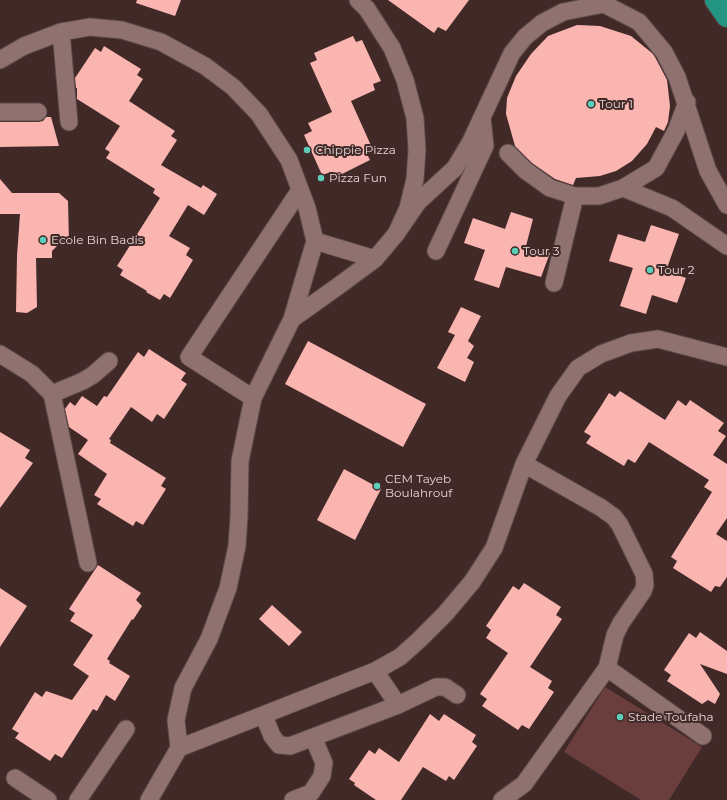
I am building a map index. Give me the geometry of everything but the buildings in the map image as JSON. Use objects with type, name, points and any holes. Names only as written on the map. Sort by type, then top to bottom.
[{"type":"highway","points":[[716,0],[727,16]]},
{"type":"street","points":[[358,0],[367,9],[392,48],[405,80],[415,118],[417,150],[415,179],[408,208],[396,234]]},
{"type":"street","points":[[292,319],[337,288],[375,259],[396,234],[418,202],[455,168],[470,143],[512,53],[525,37],[542,23],[563,12],[601,2],[639,22],[664,52],[677,76],[687,102],[708,171],[727,204]]},
{"type":"street","points":[[436,251],[485,146],[482,116],[494,99],[514,59],[527,42],[548,28],[580,15],[630,17]]},
{"type":"street","points":[[0,60],[24,46],[61,32],[90,27],[122,30],[161,42],[205,66],[233,87],[259,114],[289,160],[307,208],[315,240],[292,319],[253,398],[240,461],[237,546],[228,588],[209,639],[183,688],[176,720],[179,748],[149,800]]},
{"type":"street","points":[[61,32],[69,122]]},
{"type":"street","points":[[508,153],[524,170],[550,188],[575,196],[599,196],[623,188],[656,168],[676,131],[687,102]]},
{"type":"street","points":[[0,112],[38,112]]},
{"type":"street","points":[[623,188],[672,208],[727,246]]},
{"type":"street","points":[[253,398],[190,357],[300,190]]},
{"type":"street","points":[[554,283],[575,196]]},
{"type":"street","points":[[315,240],[375,259]]},
{"type":"street","points":[[179,748],[264,716],[375,671],[400,657],[419,640],[445,614],[472,582],[494,548],[524,464],[558,396],[578,368],[601,354],[631,343],[658,339],[727,357]]},
{"type":"street","points":[[0,354],[32,374],[52,394],[88,563]]},
{"type":"street","points":[[52,394],[84,381],[109,361]]},
{"type":"street","points":[[502,800],[524,784],[607,668],[616,635],[621,623],[645,585],[644,574],[620,525],[614,517],[600,507],[524,464]]},
{"type":"street","points":[[607,668],[702,736]]},
{"type":"street","points":[[375,671],[398,704]]},
{"type":"street","points":[[264,716],[272,736],[279,745],[290,746],[398,704],[436,687],[445,687],[457,694]]},
{"type":"street","points":[[78,800],[126,729]]},
{"type":"street","points":[[293,800],[311,792],[322,776],[324,763],[313,737]]},
{"type":"street","points":[[15,778],[48,800]]},
{"type":"shaded area","name":"Stade Toufaha","points":[[605,687],[702,747],[669,800],[641,800],[564,752]]},
{"type":"place","name":"Tour 1","points":[[591,104]]},
{"type":"place","name":"Chippie Pizza","points":[[307,150]]},
{"type":"place","name":"Pizza Fun","points":[[321,178]]},
{"type":"place","name":"Ecole Bin Badis","points":[[43,240]]},
{"type":"place","name":"Tour 3","points":[[515,251]]},
{"type":"place","name":"Tour 2","points":[[650,270]]},
{"type":"place","name":"CEM Tayeb Boulahrouf","points":[[377,486]]},
{"type":"place","name":"Stade Toufaha","points":[[620,717]]}]
